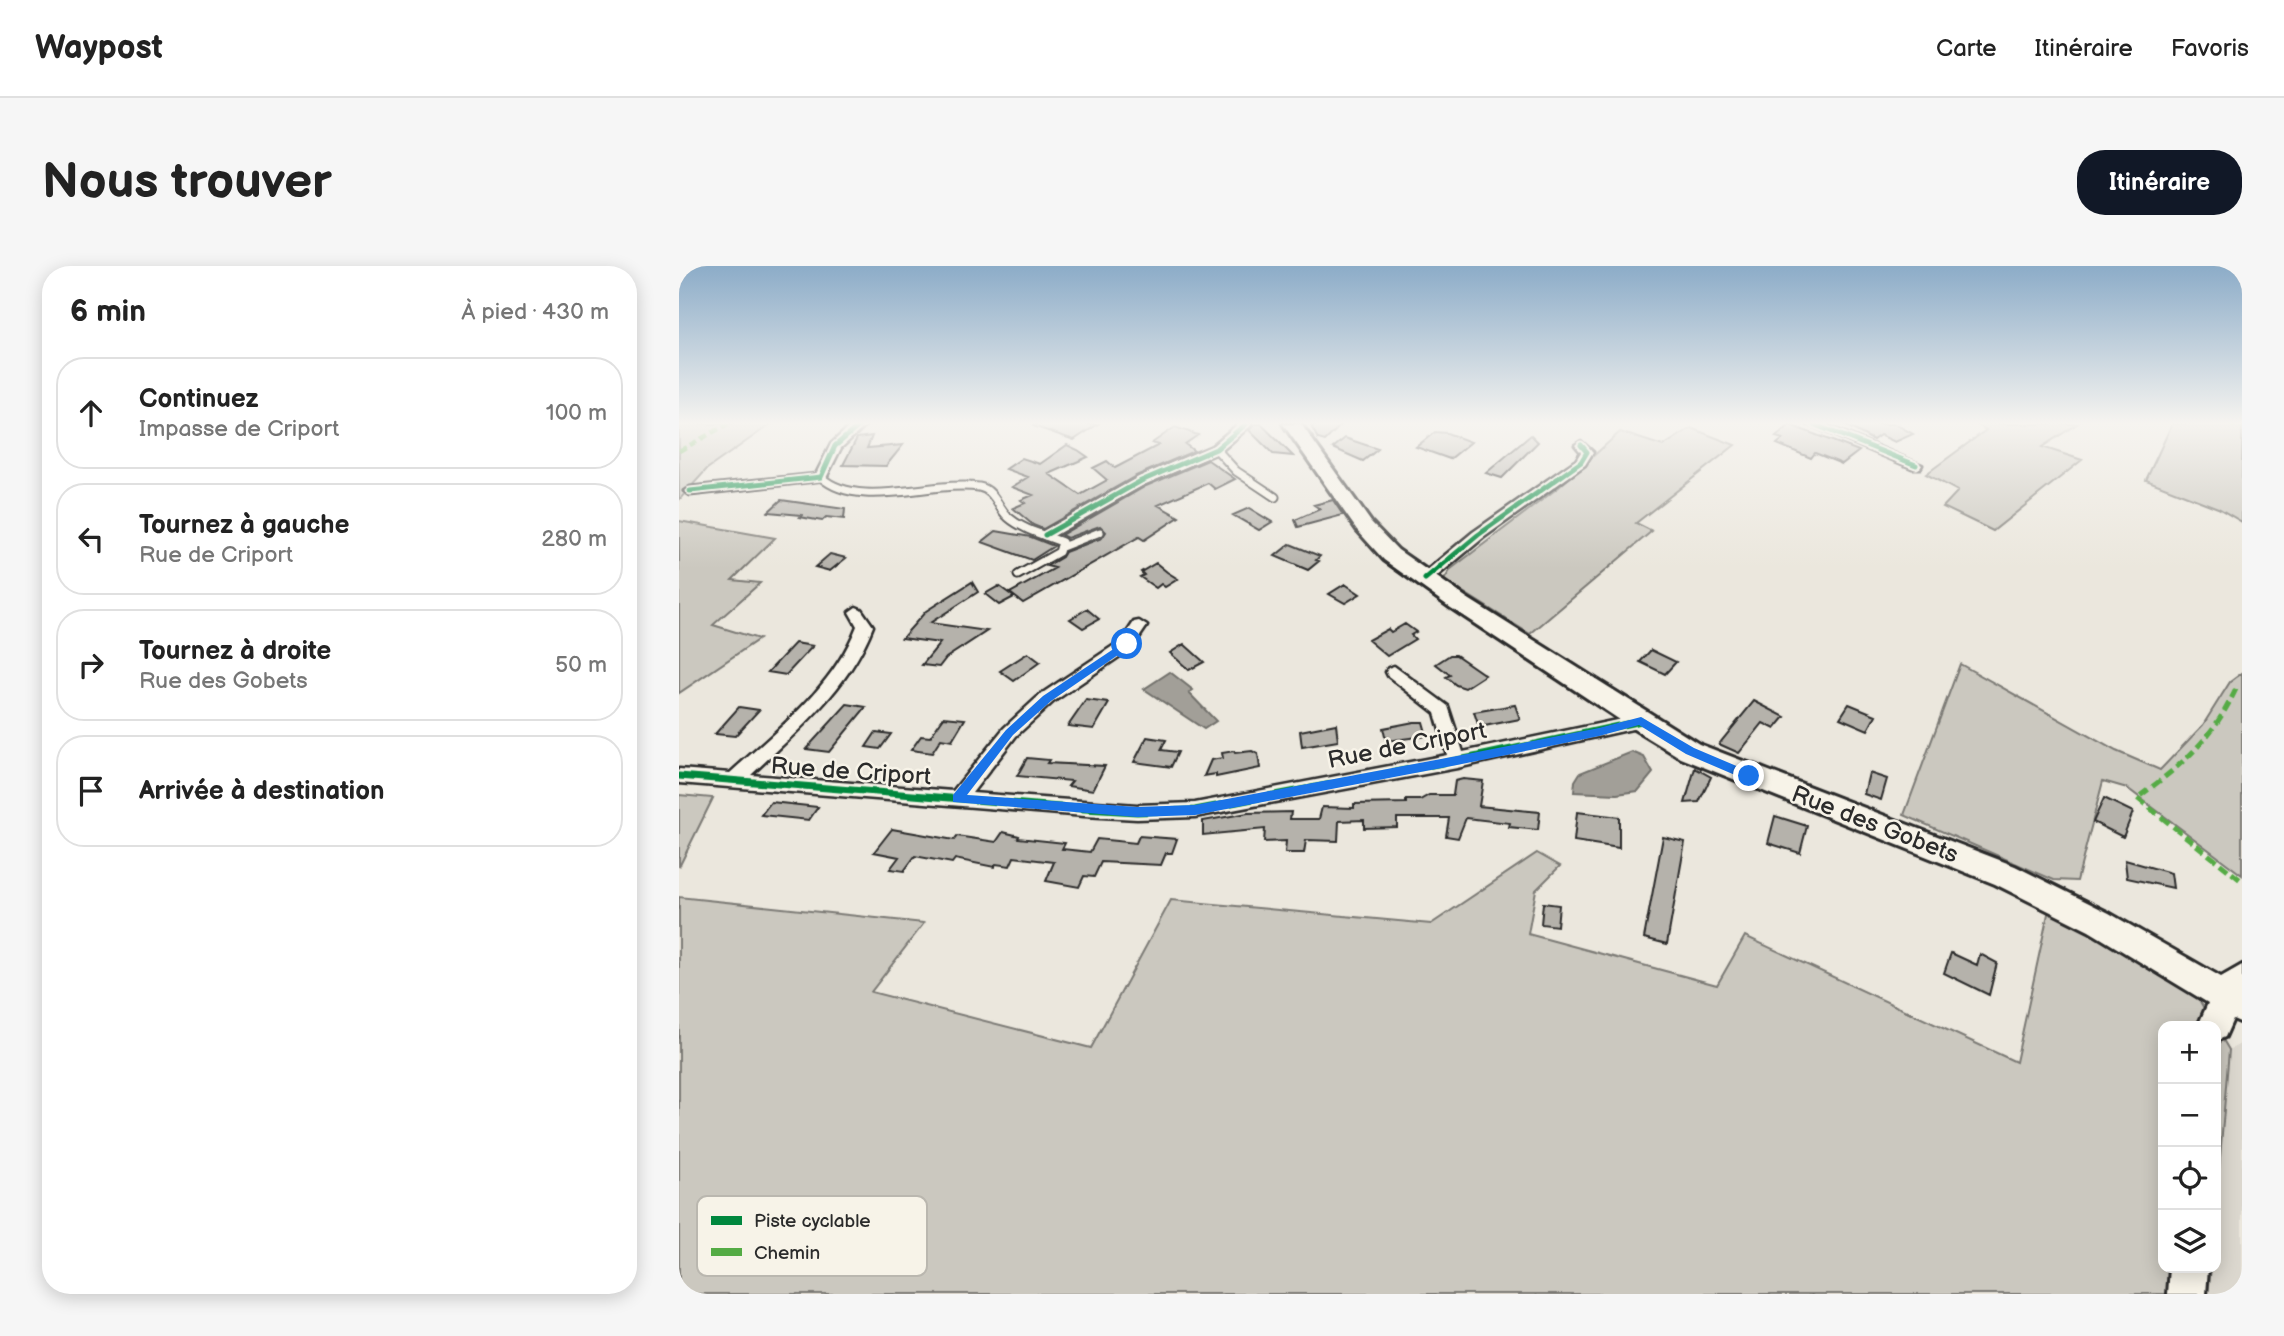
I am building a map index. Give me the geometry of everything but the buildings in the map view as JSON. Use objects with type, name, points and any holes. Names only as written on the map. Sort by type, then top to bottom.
[{"type":"main road","name":"Rue des Gobets","points":[[1326,472],[1364,526],[1391,555],[1641,721],[1702,756],[2005,875],[2099,922],[2185,971]]},
{"type":"main road","points":[[2185,971],[2236,995],[2218,1021]]},
{"type":"main road","points":[[2187,1294],[2189,1273]]},
{"type":"street","points":[[690,491],[821,477],[823,472]]},
{"type":"street","points":[[1045,535],[1162,472]]},
{"type":"street","points":[[1425,579],[1478,535],[1567,472]]},
{"type":"street","points":[[733,781],[824,695],[854,654],[865,626],[856,612]]},
{"type":"street","points":[[957,799],[1010,733],[1047,698],[1127,644],[1139,626]]},
{"type":"street","points":[[1394,672],[1442,710],[1457,761]]},
{"type":"street","name":"Rue de Criport","points":[[679,776],[1137,812],[1195,810],[1457,761],[1641,721]]},
{"type":"lane","points":[[1236,472],[1275,497]]},
{"type":"lane","points":[[821,477],[824,484],[845,490],[918,491],[983,487],[995,495],[998,508],[1012,522],[1062,542],[1062,547]]},
{"type":"lane","points":[[1018,575],[1059,552],[1062,547],[1100,532]]},
{"type":"shaded area","points":[[679,472],[704,472],[679,500]]},
{"type":"shaded area","points":[[1576,472],[1701,472],[1636,523],[1652,531],[1530,634],[1444,580],[1451,569]]},
{"type":"shaded area","points":[[2067,472],[1993,531],[1943,507],[1958,491],[1926,474]]},
{"type":"shaded area","points":[[2150,472],[2242,472],[2242,522],[2218,508],[2146,480]]},
{"type":"shaded area","points":[[679,521],[775,538],[732,580],[760,583],[713,625],[759,639],[679,693]]},
{"type":"shaded area","points":[[1960,664],[2116,751],[2160,770],[2203,725],[2230,682],[2242,673],[2242,875],[2127,788],[2103,781],[2077,881],[2054,880],[1904,815]]},
{"type":"shaded area","points":[[1170,672],[1193,690],[1189,693],[1216,721],[1204,729],[1144,689]]},
{"type":"shaded area","points":[[1632,752],[1644,757],[1653,773],[1638,791],[1617,794],[1574,792],[1575,781],[1580,773]]},
{"type":"shaded area","points":[[679,795],[713,798],[679,867]]},
{"type":"shaded area","points":[[1537,853],[1560,866],[1536,890],[1528,934],[1717,985],[1745,936],[2016,1062],[2049,909],[2189,982],[2211,1021],[2158,1021],[2158,1273],[2210,1273],[2208,1294],[679,1294],[679,897],[924,923],[871,992],[1091,1048],[1171,900],[1431,924]]},
{"type":"shaded area","points":[[2221,1036],[2229,1050],[2221,1145]]},
{"type":"shaded area","points":[[2242,1043],[2242,1294],[2208,1294],[2210,1273],[2221,1273],[2221,1145],[2229,1050]]},
{"type":"marked path","points":[[2236,689],[2227,709],[2207,739],[2183,763],[2137,798],[2242,881]]},
{"type":"cycle path","points":[[690,491],[821,477],[823,472]]},
{"type":"cycle path","points":[[1045,535],[1162,472]]},
{"type":"cycle path","points":[[1425,579],[1478,535],[1567,472]]},
{"type":"cycle path","points":[[679,776],[1084,809],[1137,812],[1195,810],[1479,756],[1641,721]]},
{"type":"route","points":[[1127,644],[1047,698],[1010,733],[957,799],[1137,812],[1195,810],[1457,761],[1641,721],[1690,751],[1749,776]]}]
